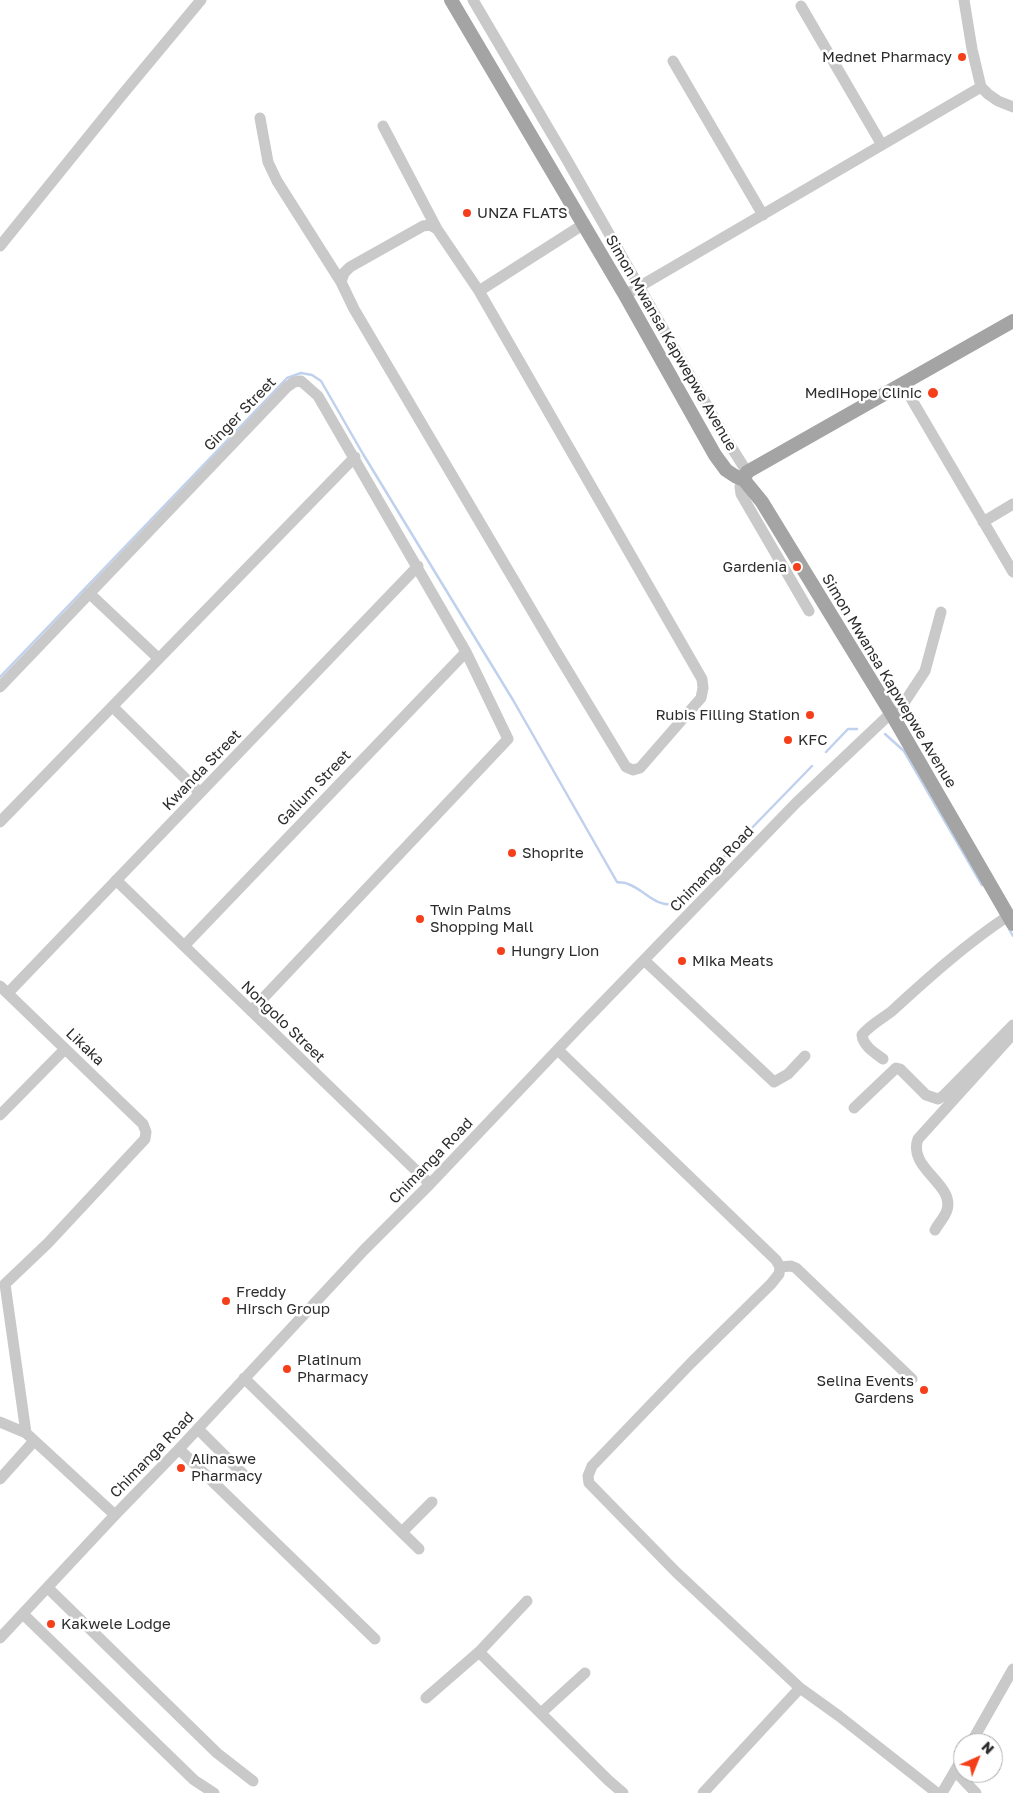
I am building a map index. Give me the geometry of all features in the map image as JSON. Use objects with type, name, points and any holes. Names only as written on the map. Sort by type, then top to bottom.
[{"type":"main road","name":"Simon Mwansa Kapwepwe Avenue","points":[[451,0],[584,224],[716,455],[726,470],[734,476],[746,476],[892,715],[1011,920]]},
{"type":"main road","points":[[746,476],[902,383],[1013,321]]},
{"type":"street","points":[[0,246],[122,94],[201,0]]},
{"type":"street","points":[[473,0],[568,160],[725,437],[746,476],[740,487],[741,494],[810,611]]},
{"type":"street","points":[[964,0],[972,49],[981,87],[998,101],[1013,107]]},
{"type":"street","points":[[801,6],[882,145]]},
{"type":"street","points":[[482,53],[499,44]]},
{"type":"street","points":[[673,61],[763,215]]},
{"type":"street","points":[[624,294],[981,87]]},
{"type":"street","points":[[260,118],[268,162],[277,182],[342,282],[354,308],[626,767],[633,770],[640,768],[700,698],[703,688],[702,679],[479,291],[437,229],[383,126]]},
{"type":"street","points":[[479,291],[584,224]]},
{"type":"street","points":[[342,282],[344,274],[350,267],[412,231],[422,226],[430,226],[437,229]]},
{"type":"street","name":"Ginger Street","points":[[0,687],[287,387],[294,382],[301,381],[318,396],[466,652],[508,739],[251,1011]]},
{"type":"street","points":[[902,383],[1013,572]]},
{"type":"street","points":[[0,822],[354,457]]},
{"type":"street","points":[[983,522],[1013,504]]},
{"type":"street","name":"Kwanda Street","points":[[4,989],[116,880],[418,566]]},
{"type":"street","points":[[89,594],[158,658]]},
{"type":"street","name":"Chimanga Road","points":[[0,1638],[115,1515],[180,1449],[364,1250],[430,1184],[644,960],[796,803],[892,715],[925,671],[941,612]]},
{"type":"street","name":"Galium Street","points":[[184,946],[466,652]]},
{"type":"street","points":[[113,706],[200,793]]},
{"type":"street","name":"Nongolo Street","points":[[116,880],[430,1184]]},
{"type":"street","points":[[884,1059],[866,1045],[862,1035],[882,1020],[967,945],[1011,920]]},
{"type":"street","points":[[644,960],[774,1082],[788,1074],[805,1056]]},
{"type":"street","name":"Likaka","points":[[3,1282],[48,1243],[145,1139],[146,1132],[143,1124],[4,989]]},
{"type":"street","points":[[854,1108],[896,1068],[900,1069],[926,1095],[938,1099],[1013,1025]]},
{"type":"street","points":[[935,1230],[947,1210],[948,1201],[944,1191],[917,1155],[915,1147],[918,1139],[1013,1034]]},
{"type":"street","points":[[0,1115],[65,1049]]},
{"type":"street","points":[[558,1050],[776,1260],[780,1267],[779,1274],[771,1284],[691,1363],[592,1466],[588,1476],[589,1483],[676,1572],[800,1688],[839,1716],[937,1793]]},
{"type":"street","points":[[780,1267],[796,1268],[912,1379]]},
{"type":"street","points":[[0,1479],[30,1437],[3,1282]]},
{"type":"street","points":[[244,1378],[419,1549]]},
{"type":"street","points":[[0,1422],[30,1437],[115,1515]]},
{"type":"street","points":[[198,1429],[243,1474]]},
{"type":"street","points":[[180,1449],[375,1639]]},
{"type":"street","points":[[402,1532],[432,1502]]},
{"type":"street","points":[[48,1588],[218,1753],[254,1781]]},
{"type":"street","points":[[426,1698],[479,1652],[527,1602]]},
{"type":"street","points":[[23,1614],[194,1780],[214,1793]]},
{"type":"street","points":[[479,1652],[623,1793]]},
{"type":"street","points":[[541,1714],[585,1673]]},
{"type":"street","points":[[977,1733],[1012,1673]]},
{"type":"street","points":[[703,1793],[800,1688]]},
{"type":"street","points":[[942,1793],[953,1774]]},
{"type":"street","points":[[966,1783],[976,1793]]},
{"type":"waterway","points":[[0,677],[287,378],[301,373],[312,375],[321,381],[363,454],[513,700],[617,882],[635,887],[663,904],[678,904],[812,766]]},
{"type":"waterway","points":[[826,752],[848,729],[857,729]]},
{"type":"waterway","points":[[885,734],[904,751],[982,885]]},
{"type":"waterway","points":[[1009,929],[1013,936]]},
{"type":"place","name":"Mednet Pharmacy","points":[[962,57]]},
{"type":"place","name":"UNZA FLATS","points":[[467,213]]},
{"type":"place","name":"MediHope Clinic","points":[[933,393]]},
{"type":"place","name":"Gardenia","points":[[797,567]]},
{"type":"place","name":"Rubis Filling Station","points":[[810,715]]},
{"type":"place","name":"KFC","points":[[788,740]]},
{"type":"place","name":"Shoprite","points":[[512,853]]},
{"type":"place","name":"Twin Palms Shopping Mall","points":[[420,919]]},
{"type":"place","name":"Hungry Lion","points":[[501,951]]},
{"type":"place","name":"Mika Meats","points":[[682,961]]},
{"type":"place","name":"Freddy Hirsch Group","points":[[226,1301]]},
{"type":"place","name":"Platinum Pharmacy","points":[[287,1369]]},
{"type":"place","name":"Selina Events Gardens","points":[[924,1390]]},
{"type":"place","name":"Alinaswe Pharmacy","points":[[181,1468]]},
{"type":"place","name":"Kakwele Lodge","points":[[51,1624]]}]
